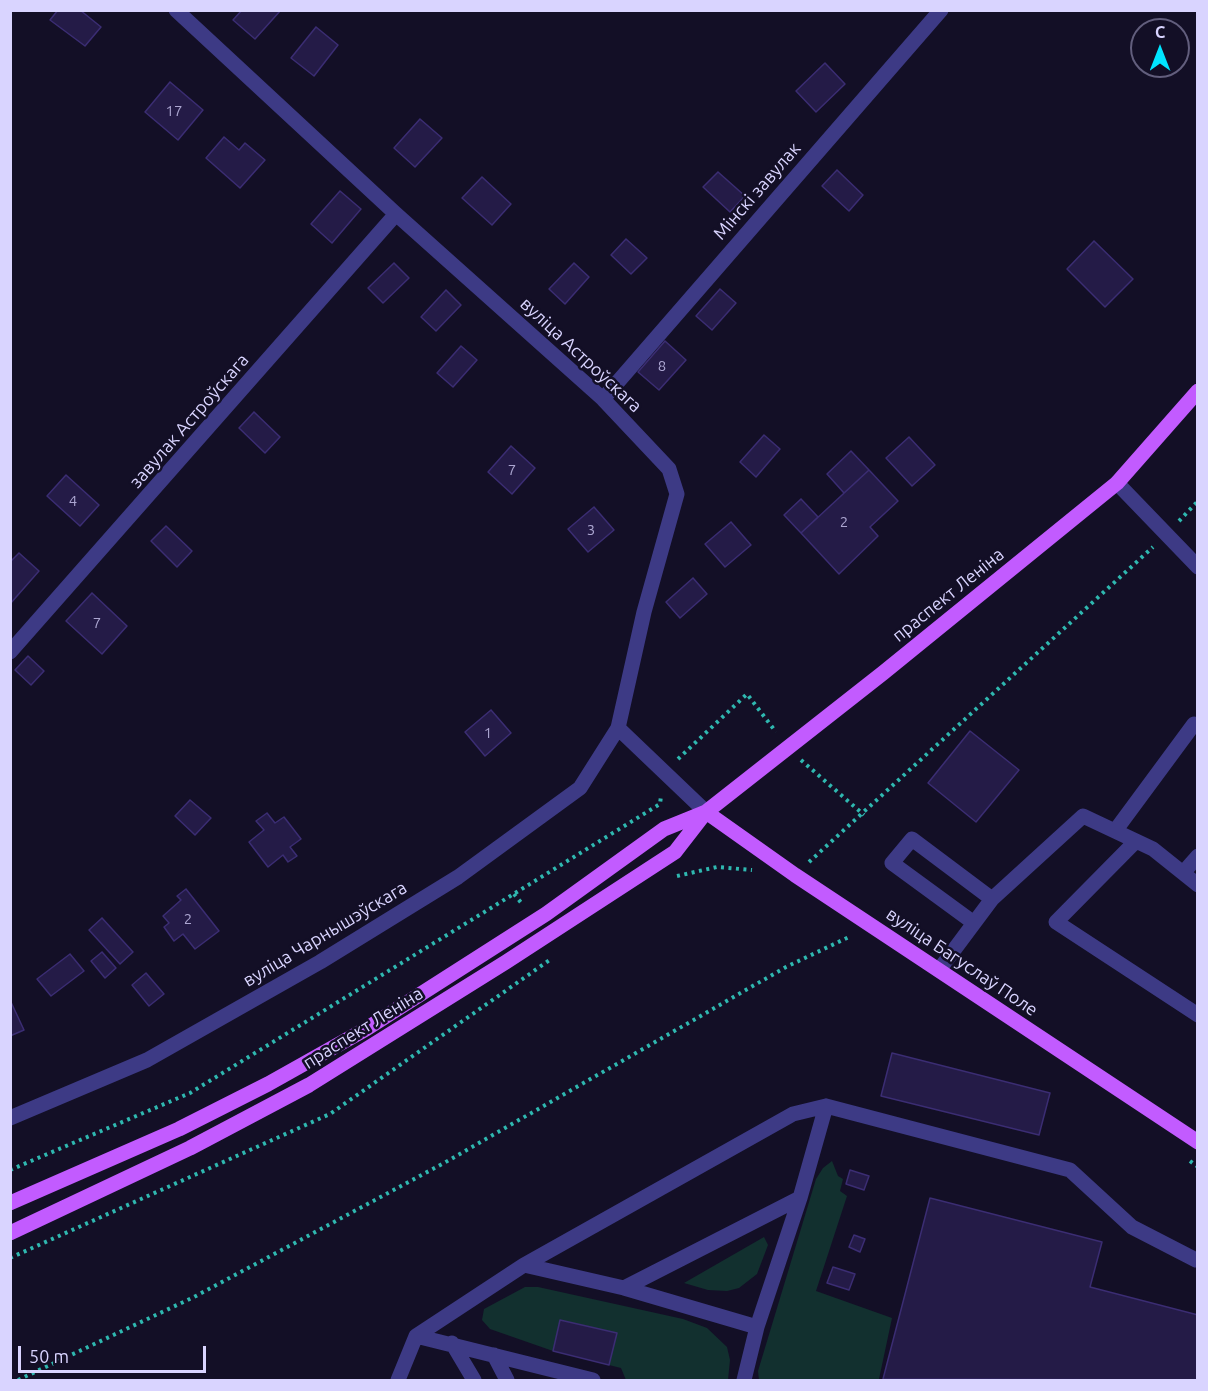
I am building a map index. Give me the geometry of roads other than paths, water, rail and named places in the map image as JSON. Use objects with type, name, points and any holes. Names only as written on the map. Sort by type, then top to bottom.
[{"type":"main road","name":"праспект Леніна","points":[[10,1233],[190,1148],[309,1085],[506,962],[675,852],[706,812],[883,673],[1117,483],[1197,391]]},
{"type":"main road","name":"праспект Леніна","points":[[10,1203],[179,1129],[297,1068],[366,1029],[546,914],[664,829],[706,812]]},
{"type":"main road","name":"вуліца Багуслаў Поле","points":[[706,812],[795,874],[1197,1142]]},
{"type":"street","name":"вуліца Астроўскага","points":[[176,10],[396,214],[603,399],[669,470],[677,494],[644,612],[618,728]]},
{"type":"street","name":"Мінскі завулак","points":[[603,399],[941,10]]},
{"type":"street","name":"завулак Астроўскага","points":[[10,652],[396,214]]},
{"type":"street","points":[[1117,483],[1197,567]]},
{"type":"street","points":[[1115,831],[1194,724],[1197,726]]},
{"type":"street","points":[[618,728],[706,812]]},
{"type":"street","name":"вуліца Чарнышэўскага","points":[[10,1118],[147,1060],[320,962],[458,877],[580,788],[618,728]]},
{"type":"street","points":[[939,970],[992,899],[1083,816],[1153,849],[1197,885]]},
{"type":"street","points":[[974,923],[892,863],[912,839],[992,899]]},
{"type":"street","points":[[1136,841],[1056,922],[1197,1016]]},
{"type":"street","points":[[1183,873],[1197,856]]},
{"type":"street","points":[[744,1380],[757,1327],[800,1198],[826,1106]]},
{"type":"street","points":[[398,1380],[416,1336],[524,1265],[793,1114],[826,1106],[1070,1170],[1132,1227],[1196,1260]]},
{"type":"street","points":[[624,1288],[800,1198]]},
{"type":"street","points":[[524,1265],[624,1288],[757,1327]]},
{"type":"street","points":[[416,1336],[494,1355],[544,1374],[589,1380]]},
{"type":"street","points":[[452,1343],[474,1380]]},
{"type":"street","points":[[494,1355],[507,1380]]}]
